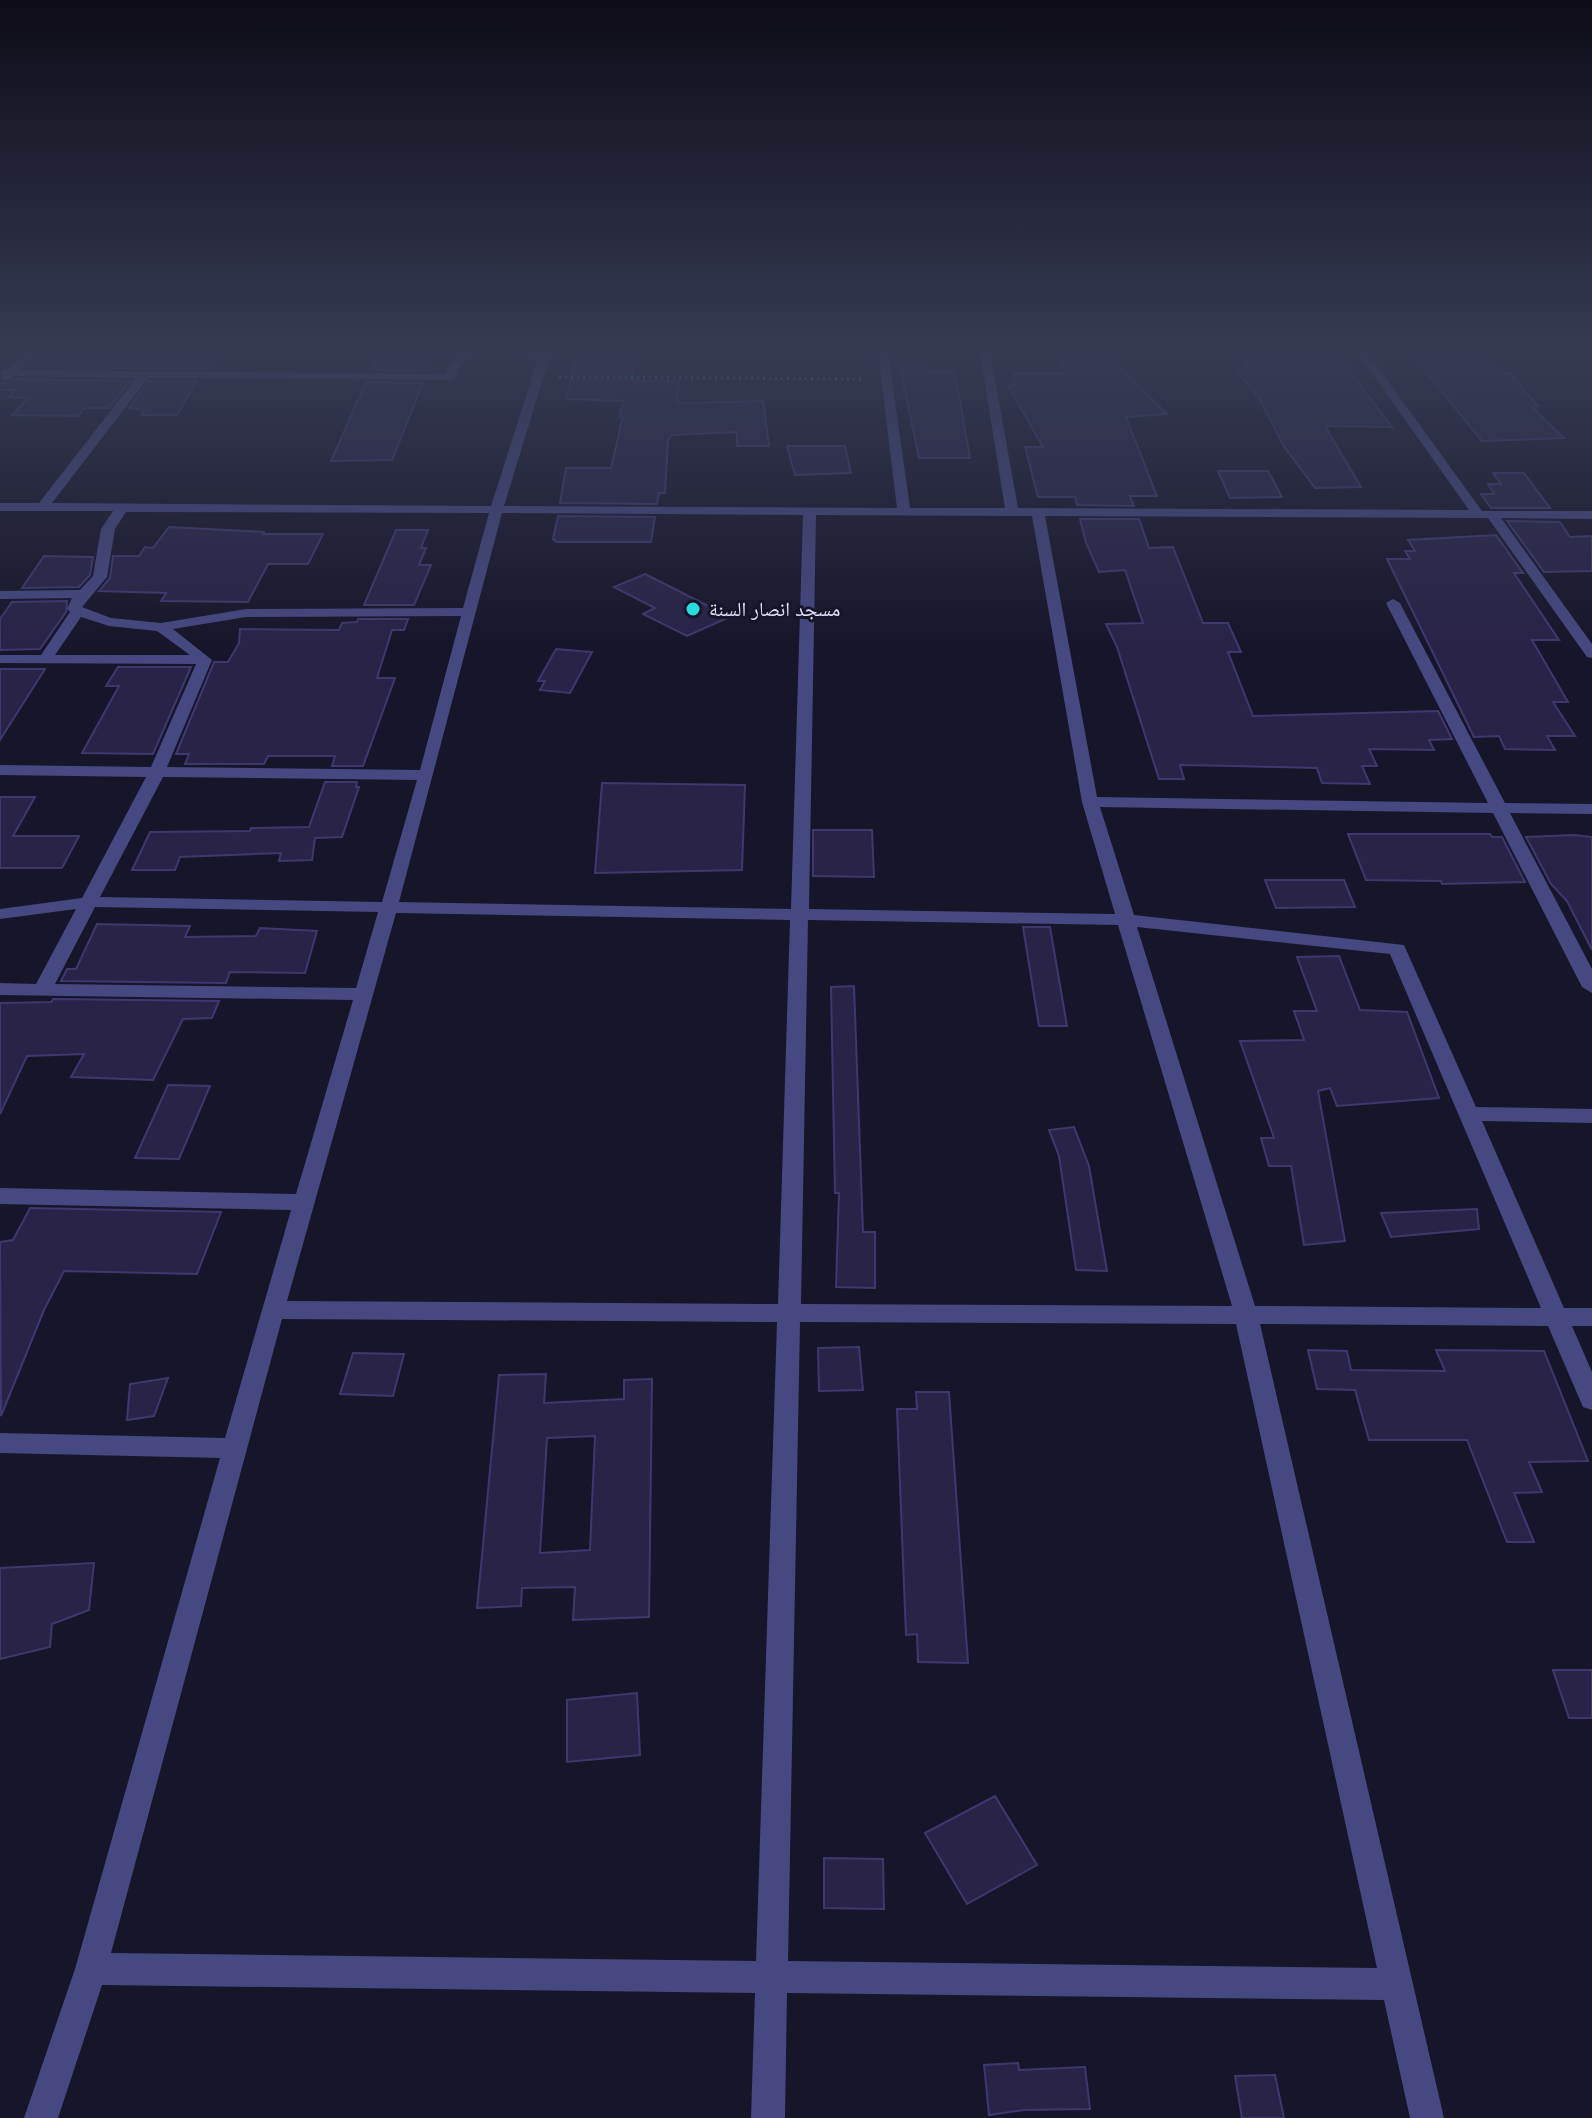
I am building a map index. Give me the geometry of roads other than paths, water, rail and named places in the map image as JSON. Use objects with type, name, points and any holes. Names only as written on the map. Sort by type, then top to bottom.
[{"type":"street","points":[[43,507],[86,451]]},
{"type":"street","points":[[41,2118],[91,1969],[273,1310],[427,775],[496,510],[515,451]]},
{"type":"street","points":[[896,451],[904,512]]},
{"type":"street","points":[[1002,451],[1012,512]]},
{"type":"street","points":[[1437,451],[1592,654]]},
{"type":"street","points":[[0,507],[1592,515]]},
{"type":"street","points":[[45,659],[100,577],[108,529],[122,508]]},
{"type":"street","points":[[768,2118],[810,511]]},
{"type":"street","points":[[1038,512],[1090,802],[1246,1315],[1427,2118]]},
{"type":"street","points":[[0,595],[81,603],[109,622],[161,627],[246,613],[469,612]]},
{"type":"street","points":[[1393,603],[1592,987]]},
{"type":"street","points":[[161,627],[205,660]]},
{"type":"street","points":[[0,659],[205,660]]},
{"type":"street","points":[[42,990],[157,772],[205,660]]},
{"type":"street","points":[[0,770],[427,775]]},
{"type":"street","points":[[1090,802],[1592,809]]},
{"type":"street","points":[[0,914],[89,902],[390,904],[1126,920],[1397,949],[1592,1400]]},
{"type":"street","points":[[0,989],[364,994]]},
{"type":"street","points":[[1469,1114],[1592,1116]]},
{"type":"street","points":[[0,1196],[306,1202]]},
{"type":"street","points":[[273,1310],[1592,1317]]},
{"type":"street","points":[[0,1443],[235,1448]]},
{"type":"street","points":[[91,1969],[1397,1984]]},
{"type":"place","name":"مسجد انصار السنة","points":[[693,609]]}]
